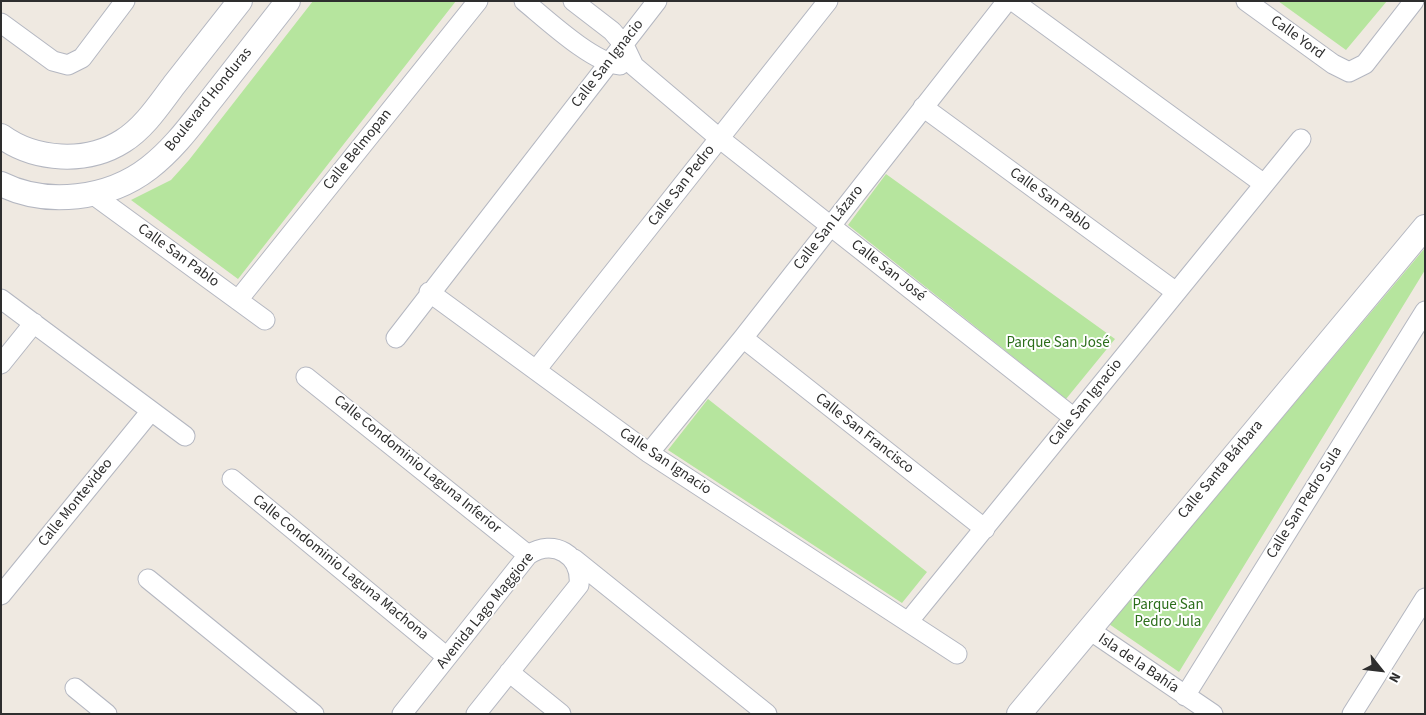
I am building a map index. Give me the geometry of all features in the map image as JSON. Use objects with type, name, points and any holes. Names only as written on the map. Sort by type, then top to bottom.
[{"type":"street","points":[[1,23],[53,61],[68,65],[82,58],[125,1]]},
{"type":"street","points":[[5,138],[27,150],[70,157],[95,154],[123,141],[146,121],[240,1]]},
{"type":"street","name":"Boulevard Honduras","points":[[1,184],[10,189],[49,197],[91,193],[113,188],[148,169],[175,145],[288,1]]},
{"type":"street","name":"Calle Belmopan","points":[[238,300],[478,1]]},
{"type":"street","points":[[524,1],[609,64],[634,66]]},
{"type":"street","name":"Calle San José","points":[[573,1],[612,31],[624,44],[634,66],[719,138],[1074,418]]},
{"type":"street","name":"Calle San Ignacio","points":[[396,338],[657,1]]},
{"type":"street","name":"Calle San Pedro","points":[[536,370],[828,1]]},
{"type":"street","name":"Calle San Lázaro","points":[[649,453],[743,338],[1007,1]]},
{"type":"street","points":[[1013,1],[1264,184]]},
{"type":"street","name":"Calle Yord","points":[[1246,1],[1333,64],[1349,72],[1365,64],[1414,1]]},
{"type":"street","name":"Calle San Pablo","points":[[923,107],[1176,292]]},
{"type":"street","name":"Calle San Ignacio","points":[[908,622],[1301,139]]},
{"type":"street","name":"Calle San Pablo","points":[[91,193],[265,320]]},
{"type":"street","name":"Calle Santa Bárbara","points":[[1019,714],[1425,227]]},
{"type":"street","name":"Calle San Ignacio","points":[[430,292],[649,453],[957,654]]},
{"type":"street","points":[[1,299],[185,436]]},
{"type":"street","name":"Calle San Pedro Sula","points":[[1185,696],[1425,311]]},
{"type":"street","points":[[1,364],[34,323]]},
{"type":"street","name":"Calle San Francisco","points":[[743,338],[985,529]]},
{"type":"street","name":"Calle Condominio Laguna Inferior","points":[[306,377],[528,554]]},
{"type":"street","name":"Calle Montevideo","points":[[1,595],[151,411]]},
{"type":"street","name":"Calle Condominio Laguna Machona","points":[[232,480],[448,657]]},
{"type":"street","name":"Avenida Lago Maggiore","points":[[402,714],[528,554],[536,549],[547,547],[567,554]]},
{"type":"street","points":[[476,714],[579,585],[580,573],[577,565],[567,554]]},
{"type":"street","points":[[567,554],[767,714]]},
{"type":"street","points":[[148,579],[314,714]]},
{"type":"street","points":[[1352,714],[1425,598]]},
{"type":"street","name":"Isla de la Bahía","points":[[1088,630],[1213,714]]},
{"type":"street","points":[[509,672],[561,714]]},
{"type":"street","points":[[74,688],[107,714]]},
{"type":"green space","points":[[313,1],[456,1],[238,279],[131,200],[171,180],[189,160]]},
{"type":"green space","points":[[1278,1],[1387,1],[1346,50]]},
{"type":"green space","name":"Parque San José","points":[[886,174],[1115,339],[1066,399],[848,225]]},
{"type":"green space","name":"Parque San Pedro Jula","points":[[1425,248],[1425,270],[1179,672],[1109,624]]},
{"type":"green space","points":[[708,399],[927,572],[902,603],[668,450]]}]
